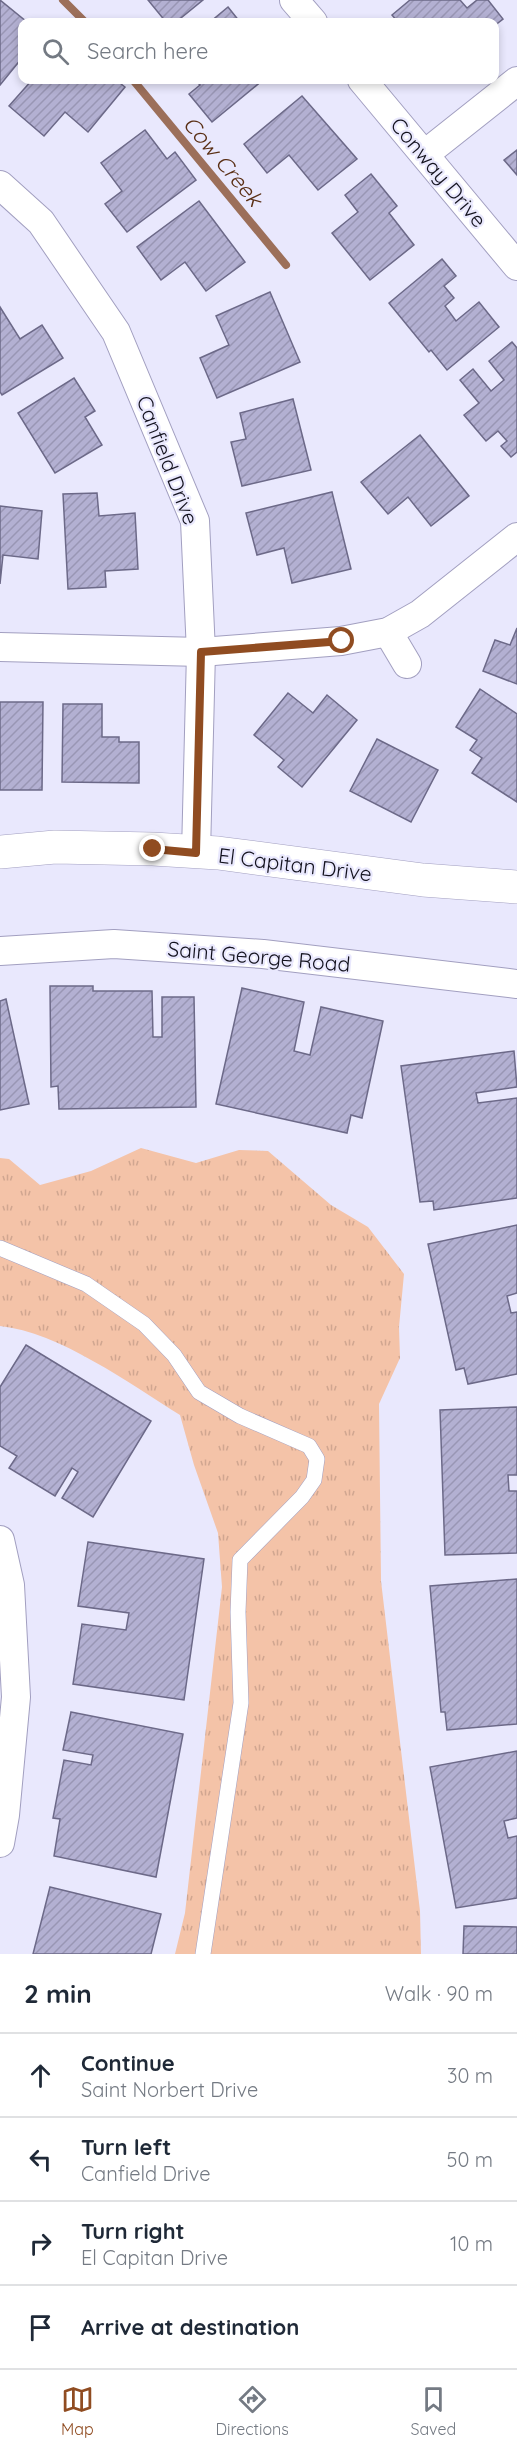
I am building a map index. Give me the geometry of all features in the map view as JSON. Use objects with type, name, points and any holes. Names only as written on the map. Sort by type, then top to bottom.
[{"type":"street","points":[[294,0],[310,18]]},
{"type":"street","points":[[425,154],[517,81]]},
{"type":"street","name":"Conway Drive","points":[[365,84],[517,266]]},
{"type":"street","name":"Canfield Drive","points":[[0,185],[41,222],[116,332],[195,521],[201,652],[196,853]]},
{"type":"street","points":[[0,647],[201,652],[342,641],[388,632],[420,614],[517,537]]},
{"type":"street","points":[[388,632],[407,664]]},
{"type":"street","name":"El Capitan Drive","points":[[0,852],[56,847],[218,853],[423,880],[517,887]]},
{"type":"street","name":"Saint George Road","points":[[0,951],[114,944],[263,954],[517,984]]},
{"type":"street","points":[[0,1843],[5,1815],[16,1697],[10,1585],[1,1540]]},
{"type":"lane","points":[[0,1248],[86,1284],[144,1324],[174,1355],[199,1392],[240,1416],[309,1446],[317,1459],[314,1480],[302,1497],[240,1560],[238,1612],[240,1703],[203,1954]]},
{"type":"green space","points":[[141,1148],[196,1163],[239,1150],[268,1151],[331,1205],[368,1227],[404,1274],[399,1327],[400,1358],[379,1404],[381,1581],[420,1911],[421,1954],[175,1954],[185,1913],[222,1587],[218,1533],[194,1465],[180,1415],[117,1375],[70,1349],[23,1330],[0,1326],[0,1158],[9,1159],[40,1185],[91,1171]]},
{"type":"building","points":[[0,0],[22,18],[18,18],[18,63],[0,85]]},
{"type":"building","points":[[148,0],[203,0],[181,18],[163,18]]},
{"type":"building","points":[[410,0],[460,0],[467,8],[477,0],[488,0],[503,19],[499,22],[499,18],[395,18],[392,15]]},
{"type":"building","points":[[228,7],[237,18],[215,18]]},
{"type":"building","points":[[28,84],[121,84],[125,87],[88,132],[65,112],[44,136],[9,106]]},
{"type":"building","points":[[258,84],[212,122],[189,94],[200,85]]},
{"type":"building","points":[[302,96],[357,159],[318,190],[289,155],[267,173],[244,144]]},
{"type":"building","points":[[145,130],[167,159],[175,152],[196,180],[127,232],[105,204],[122,191],[101,163]]},
{"type":"building","points":[[517,150],[517,175],[504,160]]},
{"type":"building","points":[[371,174],[397,206],[389,213],[414,245],[370,280],[332,233],[358,212],[345,195]]},
{"type":"building","points":[[199,201],[245,262],[206,291],[185,262],[161,280],[137,247]]},
{"type":"building","points":[[442,259],[456,276],[444,286],[454,298],[445,306],[456,321],[479,302],[499,327],[447,370],[431,350],[429,352],[389,303]]},
{"type":"building","points":[[270,292],[300,362],[217,398],[200,358],[229,345],[216,316]]},
{"type":"building","points":[[0,307],[20,339],[42,325],[63,358],[2,395],[0,392]]},
{"type":"building","points":[[512,342],[517,348],[517,452],[511,457],[501,446],[507,441],[498,431],[486,441],[464,415],[479,403],[460,380],[473,369],[491,391],[504,380],[489,361]]},
{"type":"building","points":[[74,378],[95,411],[85,417],[102,445],[55,473],[18,413]]},
{"type":"building","points":[[293,399],[311,470],[242,486],[231,442],[246,439],[240,413]]},
{"type":"building","points":[[420,435],[469,496],[431,526],[408,497],[388,514],[361,482]]},
{"type":"building","points":[[332,492],[351,569],[292,583],[284,548],[257,555],[246,513]]},
{"type":"building","points":[[97,493],[99,516],[135,513],[138,569],[105,571],[106,587],[68,589],[63,494]]},
{"type":"building","points":[[0,506],[42,511],[38,559],[3,555],[0,584]]},
{"type":"building","points":[[517,628],[517,684],[483,671],[495,640],[510,645]]},
{"type":"building","points":[[480,689],[517,714],[517,802],[472,773],[482,758],[470,750],[477,740],[456,727]]},
{"type":"building","points":[[288,693],[313,713],[327,695],[357,720],[302,787],[278,767],[284,760],[254,735]]},
{"type":"building","points":[[0,702],[43,702],[42,790],[0,790]]},
{"type":"building","points":[[63,704],[102,704],[102,737],[119,737],[119,742],[139,742],[139,783],[62,782]]},
{"type":"building","points":[[377,739],[438,770],[411,822],[350,791]]},
{"type":"building","points":[[50,986],[93,986],[93,991],[152,991],[153,1037],[162,1037],[162,997],[194,997],[196,1107],[59,1109],[58,1086],[51,1087]]},
{"type":"building","points":[[242,988],[304,1002],[294,1051],[310,1055],[321,1007],[383,1021],[362,1118],[351,1115],[347,1133],[216,1104]]},
{"type":"building","points":[[6,999],[29,1104],[0,1110],[0,1001]]},
{"type":"building","points":[[514,1051],[517,1087],[476,1093],[478,1103],[517,1098],[517,1198],[434,1210],[433,1201],[420,1202],[401,1066]]},
{"type":"building","points":[[517,1225],[517,1293],[507,1296],[511,1313],[517,1312],[517,1374],[468,1384],[464,1368],[456,1370],[428,1244]]},
{"type":"building","points":[[26,1345],[151,1421],[93,1517],[62,1498],[78,1472],[72,1468],[55,1496],[9,1468],[17,1456],[0,1446],[0,1387]]},
{"type":"building","points":[[517,1407],[517,1475],[508,1475],[509,1491],[517,1491],[517,1553],[445,1555],[440,1410]]},
{"type":"building","points":[[88,1542],[204,1559],[184,1700],[73,1684],[82,1624],[126,1630],[129,1613],[78,1606]]},
{"type":"building","points":[[517,1579],[517,1724],[447,1730],[445,1712],[441,1712],[430,1586]]},
{"type":"building","points":[[71,1712],[183,1734],[156,1877],[54,1856],[60,1819],[53,1818],[64,1760],[91,1765],[93,1755],[63,1750]]},
{"type":"building","points":[[517,1751],[517,1818],[504,1821],[508,1838],[517,1836],[517,1898],[456,1908],[430,1767]]},
{"type":"building","points":[[50,1887],[161,1914],[151,1954],[33,1954]]},
{"type":"building","points":[[464,1926],[517,1927],[517,1954],[463,1954]]},
{"type":"waterway","name":"Cow Creek","points":[[63,0],[81,18]]},
{"type":"waterway","name":"Cow Creek","points":[[136,84],[286,265]]},
{"type":"route","points":[[153,849],[196,853],[201,652],[342,641]]}]
